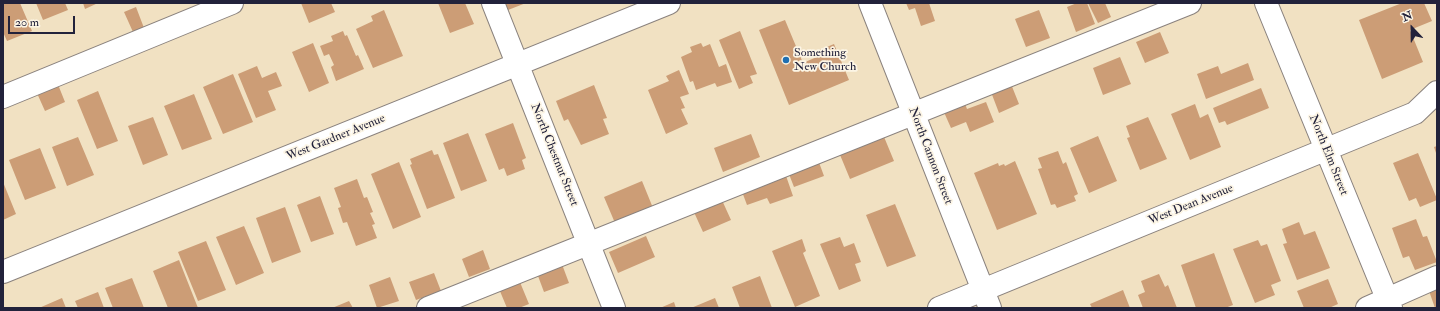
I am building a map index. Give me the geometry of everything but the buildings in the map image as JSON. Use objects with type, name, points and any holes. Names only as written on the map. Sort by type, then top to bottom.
[{"type":"street","points":[[3,97],[232,3]]},
{"type":"street","name":"North Chestnut Street","points":[[493,3],[614,308]]},
{"type":"street","name":"West Gardner Avenue","points":[[3,272],[669,3]]},
{"type":"street","name":"North Cannon Street","points":[[870,3],[986,299]]},
{"type":"street","points":[[428,308],[1190,3]]},
{"type":"street","name":"North Elm Street","points":[[1266,3],[1389,304]]},
{"type":"street","name":"West Dean Avenue","points":[[939,308],[986,299],[1326,150],[1415,113],[1437,92]]},
{"type":"street","points":[[1367,308],[1389,304],[1437,277]]},
{"type":"place","name":"Something New Church","points":[[786,60]]}]
